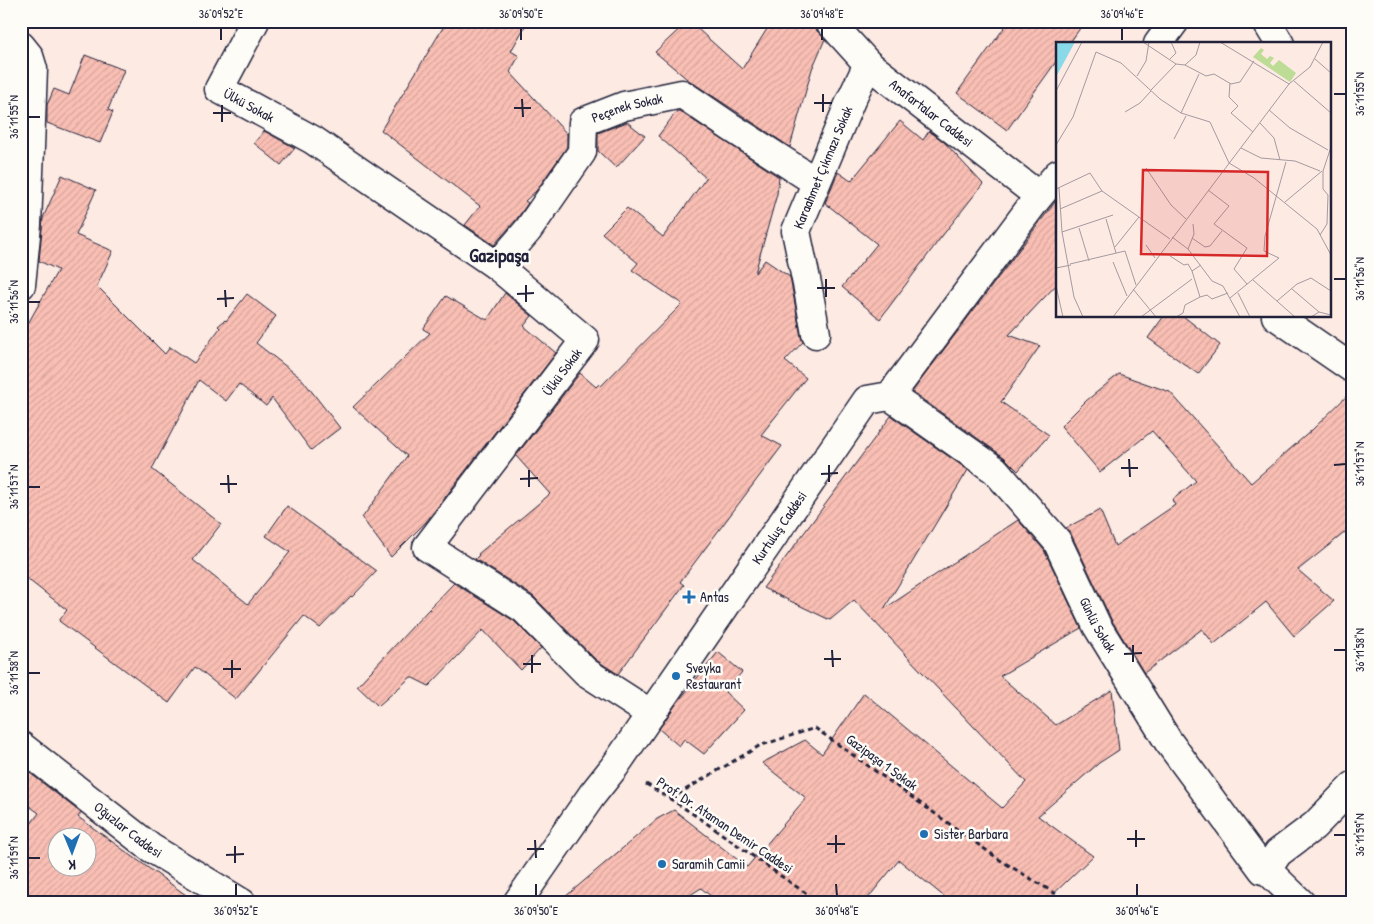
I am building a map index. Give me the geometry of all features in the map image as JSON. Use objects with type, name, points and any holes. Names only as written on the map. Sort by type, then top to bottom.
[{"type":"street","name":"Ülkü Sokak","points":[[255,21],[219,89],[313,140],[497,266],[585,340],[427,547],[524,609],[586,672],[651,714]]},
{"type":"street","name":"Anafartalar Caddesi","points":[[829,21],[868,64],[1039,196]]},
{"type":"street","points":[[1159,42],[1175,21]]},
{"type":"street","points":[[1266,21],[1279,42]]},
{"type":"street","points":[[21,46],[29,56],[33,68],[27,225],[21,285]]},
{"type":"street","name":"Karaahmet Çıkmazı Sokak","points":[[816,334],[796,231],[850,100],[868,64]]},
{"type":"street","name":"Peçenek Sokak","points":[[497,266],[528,230],[582,152],[583,122],[624,106],[682,94],[816,182]]},
{"type":"street","points":[[890,396],[1039,196],[1056,176]]},
{"type":"street","points":[[1279,318],[1353,369]]},
{"type":"street","name":"Kurtuluş Caddesi","points":[[517,903],[592,795],[615,766],[867,400],[890,396]]},
{"type":"street","name":"Günlü Sokak","points":[[890,396],[995,470],[1057,541],[1097,626],[1168,741],[1263,870],[1267,870],[1301,903]]},
{"type":"street","name":"Oğuzlar Caddesi","points":[[21,746],[151,848],[242,903]]},
{"type":"street","points":[[1267,870],[1278,853],[1314,826],[1353,786]]},
{"type":"path","name":"Gazipaşa 1 Sokak","points":[[670,799],[759,746],[815,728],[1000,860],[1071,903]]},
{"type":"path","name":"Prof. Dr. Ataman Demir Caddesi","points":[[615,766],[670,799],[821,903]]},
{"type":"building","points":[[447,21],[528,21],[511,51],[519,56],[510,72],[567,134],[567,147],[536,191],[525,201],[528,203],[516,220],[494,245],[465,225],[480,206],[381,130]]},
{"type":"building","points":[[688,21],[742,69],[772,21],[814,21],[817,31],[825,39],[812,69],[790,147],[687,79],[655,52]]},
{"type":"building","points":[[1009,21],[1085,21],[1070,42],[1056,42],[1056,62],[1007,130],[957,93]]},
{"type":"building","points":[[85,55],[124,70],[108,110],[113,112],[100,143],[47,123],[47,105],[54,89],[69,95]]},
{"type":"building","points":[[677,111],[779,177],[777,194],[755,273],[765,260],[790,277],[803,342],[785,361],[806,378],[761,435],[782,446],[680,582],[684,585],[618,674],[596,660],[533,596],[475,559],[478,554],[550,494],[516,456],[580,373],[596,387],[599,384],[601,386],[682,304],[632,270],[638,263],[602,233],[627,208],[663,237],[706,178],[658,136]]},
{"type":"building","points":[[900,121],[923,140],[929,131],[943,141],[983,184],[880,319],[842,287],[877,244],[825,203],[838,172],[851,181]]},
{"type":"building","points":[[627,122],[645,136],[616,168],[598,151],[598,133]]},
{"type":"building","points":[[264,131],[295,148],[281,165],[254,143]]},
{"type":"building","points":[[62,175],[96,190],[76,235],[113,251],[97,286],[165,354],[170,347],[194,363],[220,328],[218,326],[226,321],[247,294],[276,316],[256,343],[302,379],[340,428],[311,450],[272,398],[266,406],[239,384],[226,401],[199,380],[152,469],[221,524],[193,560],[248,604],[290,552],[266,536],[287,506],[377,571],[320,628],[304,616],[236,699],[195,667],[169,703],[59,621],[67,610],[21,574],[21,336],[58,270],[39,261],[43,218]]},
{"type":"building","points":[[1056,201],[1056,285],[1009,335],[1040,346],[1001,402],[1049,435],[1018,471],[1004,457],[912,392]]},
{"type":"building","points":[[505,293],[532,316],[524,326],[556,353],[426,522],[391,557],[362,518],[407,456],[353,407],[430,333],[423,329],[446,296],[487,320]]},
{"type":"building","points":[[1163,318],[1186,318],[1220,345],[1198,374],[1148,338]]},
{"type":"building","points":[[1119,374],[1170,392],[1251,483],[1312,430],[1353,390],[1353,526],[1298,570],[1334,601],[1294,636],[1266,602],[1214,644],[1202,629],[1144,673],[1111,619],[1071,534],[1066,528],[1100,510],[1115,546],[1175,505],[1172,500],[1196,481],[1152,431],[1100,472],[1061,426],[1086,401]]},
{"type":"building","points":[[891,416],[968,470],[884,609],[1018,520],[1044,550],[1081,628],[1000,676],[1056,725],[1112,690],[1119,750],[1099,763],[1038,816],[1093,856],[1044,903],[952,903],[899,860],[864,903],[719,903],[701,888],[678,903],[558,903],[657,819],[674,810],[747,867],[806,798],[762,763],[805,740],[822,754],[864,693],[1002,808],[1026,782],[854,600],[830,620],[763,588]]},
{"type":"building","points":[[454,583],[514,621],[541,648],[521,670],[483,630],[429,686],[411,677],[378,706],[357,686],[429,609],[431,610],[430,608]]},
{"type":"building","points":[[718,652],[742,672],[725,692],[744,710],[704,754],[684,739],[679,746],[659,729],[677,703]]},
{"type":"building","points":[[21,766],[81,813],[78,817],[90,826],[48,826],[48,876],[98,876],[98,831],[197,903],[21,903],[21,837],[39,813],[21,800]]},
{"type":"place","name":"Antas","points":[[689,597]]},
{"type":"place","name":"Sveyka Restaurant","points":[[676,676]]},
{"type":"place","name":"Sister Barbara","points":[[924,834]]},
{"type":"place","name":"Saramih Camii","points":[[662,864]]},
{"type":"district","name":"Gazipaşa","points":[[499,255]]}]
